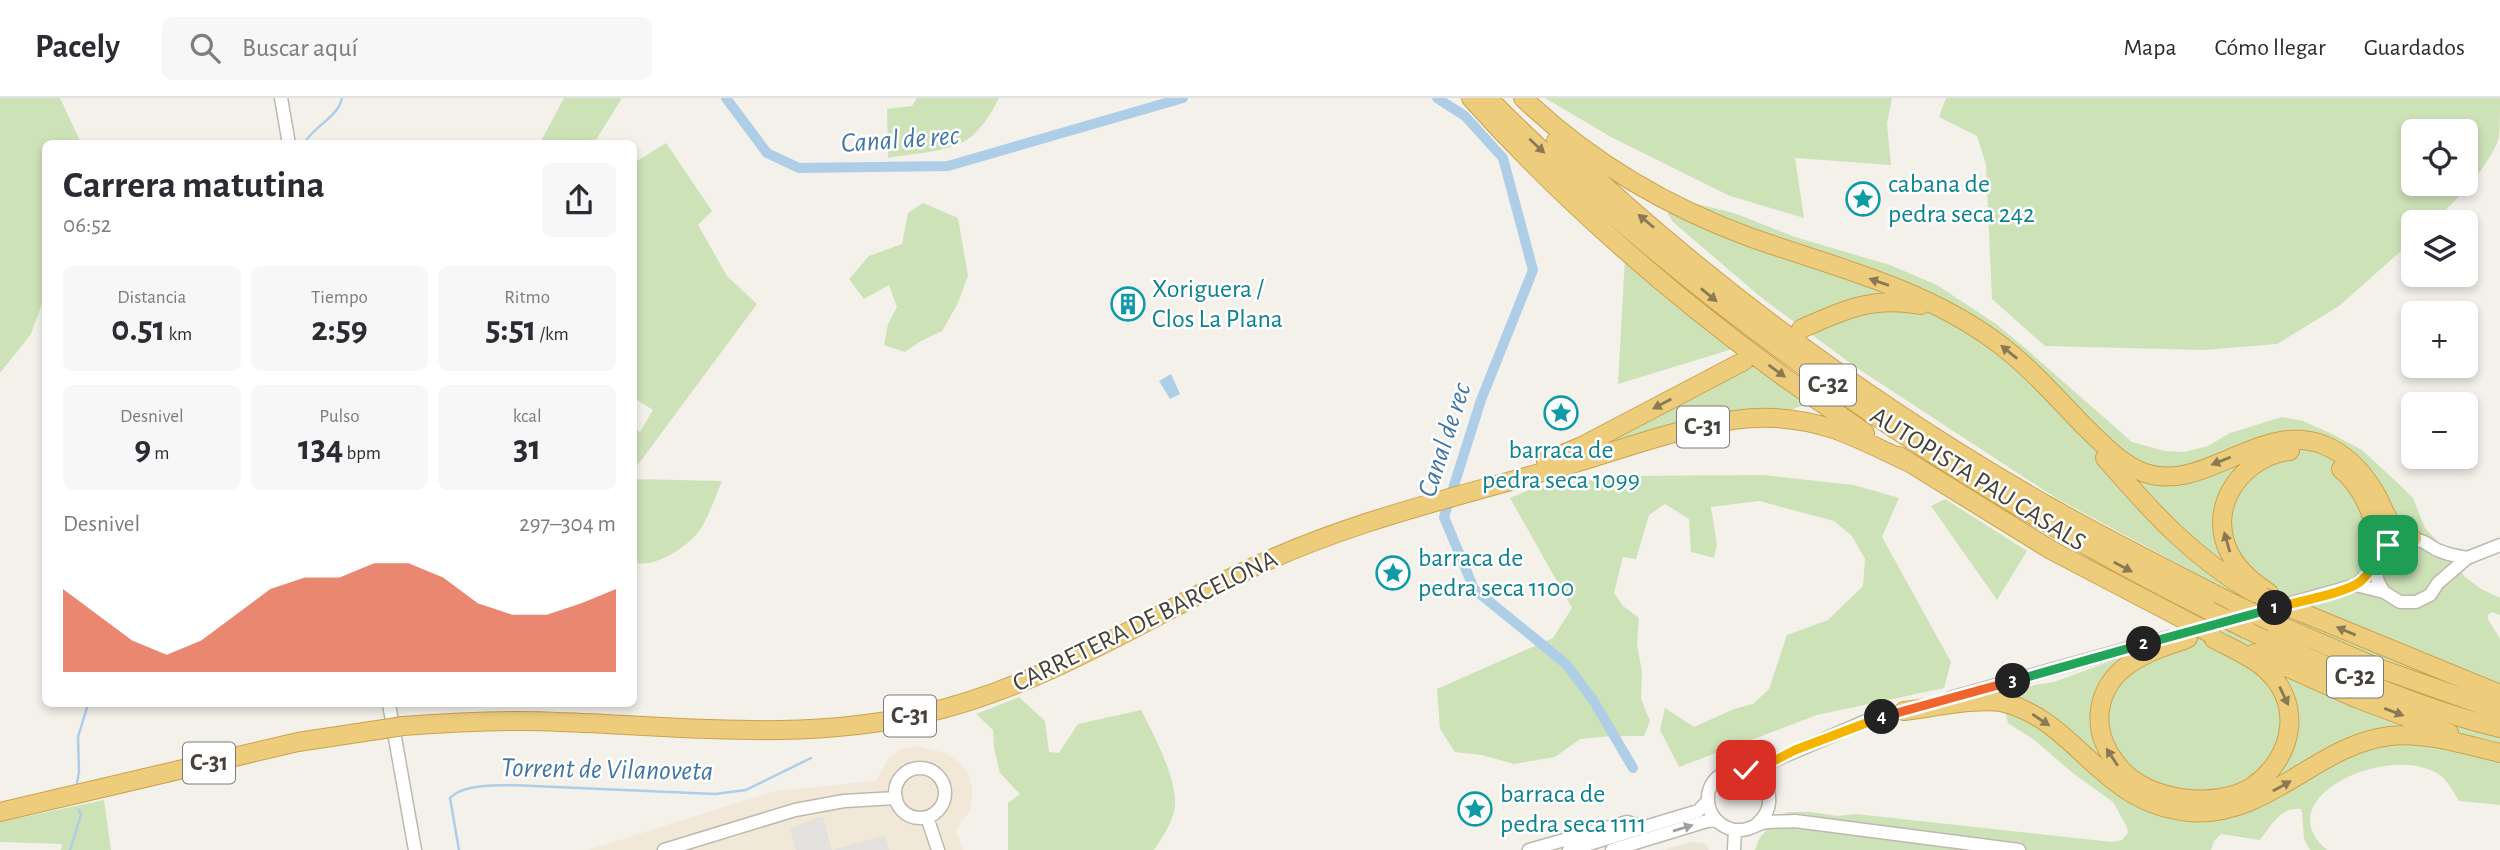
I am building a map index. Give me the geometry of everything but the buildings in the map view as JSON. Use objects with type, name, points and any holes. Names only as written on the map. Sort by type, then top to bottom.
[{"type":"highway","points":[[1471,98],[1584,212],[1652,272],[1777,371],[1908,462],[2051,550],[2186,625],[2358,699],[2467,742],[2500,751]]},
{"type":"highway","name":"AUTOPISTA PAU CASALS","points":[[1488,98],[1616,219],[1733,314],[1789,357],[1902,435],[1997,495],[2126,569],[2246,629],[2338,670],[2487,707]]},
{"type":"highway","name":"AUTOPISTA PAU CASALS","points":[[1513,98],[1578,162],[1744,301],[1847,377],[1924,429],[2046,505],[2236,605],[2381,669],[2487,707]]},
{"type":"highway","points":[[1523,98],[1575,144],[1661,198],[1750,237],[1920,297],[1964,320],[2007,349],[2122,462],[2155,476],[2179,475],[2274,442],[2306,440],[2328,447],[2356,467],[2376,493],[2393,527],[2402,536],[2412,538]]},
{"type":"highway","points":[[1801,329],[1851,307],[1877,302],[1903,302],[1926,306],[1964,320]]},
{"type":"highway","name":"C-31","points":[[1495,484],[1582,446],[1744,361]]},
{"type":"highway","points":[[2049,390],[2168,529],[2218,570],[2487,707]]},
{"type":"highway","name":"C-31","points":[[1495,484],[1718,423],[1770,417],[1831,426],[1908,462]]},
{"type":"highway","points":[[2266,595],[2231,556],[2225,543],[2224,519],[2228,494],[2240,476],[2255,461],[2276,453],[2310,452],[2332,462],[2348,475],[2365,501],[2373,521],[2378,548],[2377,562]]},
{"type":"highway","name":"CARRETERA DE BARCELONA","points":[[0,812],[298,742],[402,726],[533,721],[742,731],[799,731],[858,726],[920,715],[968,703],[1057,668],[1240,573],[1331,533],[1495,484]]},
{"type":"highway","points":[[2186,625],[2188,638],[2185,640],[2145,654],[2125,665],[2109,686],[2100,708],[2101,736],[2110,756],[2124,773],[2146,788],[2166,796],[2210,799],[2251,787],[2269,772],[2282,754],[2287,741],[2290,714],[2286,697],[2276,681],[2256,662],[2214,636]]},
{"type":"highway","points":[[1905,711],[2002,702],[2020,708],[2042,718],[2119,786],[2142,800],[2189,812],[2218,811],[2250,802],[2340,752],[2367,741],[2390,736],[2420,736],[2467,742]]},
{"type":"street","points":[[281,98],[288,140]]},
{"type":"street","points":[[2356,585],[2388,545],[2403,538],[2412,538],[2432,548],[2467,558]]},
{"type":"street","points":[[1712,821],[1708,801],[1710,789],[1719,776],[1734,769],[1750,771],[1771,764],[1795,750],[1866,721],[2186,625],[2356,585],[2385,592],[2400,602],[2416,602],[2430,595],[2438,583],[2467,558],[2500,545]]},
{"type":"street","points":[[2432,548],[2441,567],[2438,583]]},
{"type":"street","points":[[2377,562],[2377,580],[2385,592]]},
{"type":"street","points":[[390,707],[415,850]]},
{"type":"street","points":[[1757,824],[1766,814],[1768,795],[1776,770],[1795,750]]},
{"type":"street","points":[[918,768],[933,772],[944,785],[944,801],[934,814],[927,817],[911,816],[899,806],[896,798],[895,790],[903,775],[918,768]]},
{"type":"street","points":[[1750,771],[1762,779],[1768,795],[1795,821]]},
{"type":"street","points":[[664,850],[795,810],[844,801],[896,798]]},
{"type":"street","points":[[1569,850],[1698,811],[1708,801]]},
{"type":"street","points":[[927,817],[938,850]]},
{"type":"street","points":[[1612,850],[1712,821],[1735,830],[1757,824],[1795,821],[2019,850]]},
{"type":"street","points":[[1529,850],[1627,822],[1644,827]]},
{"type":"street","points":[[1734,850],[1735,830]]},
{"type":"shaded area","points":[[918,746],[946,753],[962,765],[969,775],[972,800],[969,812],[956,829],[963,850],[588,850],[775,791],[876,781],[889,757],[902,749]]},
{"type":"shaded area","points":[[823,816],[832,850],[796,850],[790,828]]},
{"type":"shaded area","points":[[885,835],[889,850],[833,850]]},
{"type":"shaded area","points":[[1692,842],[1705,843],[1709,850],[1662,850]]},
{"type":"green space","points":[[0,98],[60,98],[80,140],[42,140],[42,303],[31,334],[0,373]]},
{"type":"green space","points":[[564,98],[622,98],[596,140],[542,140]]},
{"type":"green space","points":[[917,98],[999,98],[985,122],[965,141],[938,150],[888,158],[887,109],[912,106]]},
{"type":"green space","points":[[1545,98],[1892,98],[1887,124],[1891,165],[1795,158],[1804,218],[1730,196],[1611,137]]},
{"type":"green space","points":[[1946,98],[2500,98],[2499,136],[2496,146],[2478,174],[2478,119],[2401,119],[2401,196],[2459,196],[2445,210],[2401,210],[2401,251],[2339,306],[2277,344],[2204,350],[2045,346],[1992,299],[1986,165],[1977,136],[1939,117]]},
{"type":"green space","points":[[666,143],[712,211],[698,225],[727,276],[757,304],[637,466],[637,430],[640,432],[653,410],[637,400],[637,161]]},
{"type":"green space","points":[[1685,201],[1734,213],[1795,237],[1890,265],[1937,285],[1996,324],[2132,442],[2165,451],[2184,452],[2208,446],[2230,433],[2282,417],[2303,421],[2362,450],[2413,498],[2425,528],[2454,559],[2464,576],[2481,589],[2500,598],[2500,615],[2492,612],[2488,619],[2500,639],[2500,805],[2459,801],[2440,775],[2418,766],[2393,765],[2366,770],[2342,780],[2322,794],[2311,812],[2312,830],[2327,850],[2310,850],[2304,839],[2301,809],[2294,809],[2277,818],[2260,840],[2221,834],[2214,841],[2211,850],[1755,850],[1759,839],[1779,815],[1788,812],[1837,816],[1856,814],[2112,842],[2122,840],[2128,833],[2127,827],[2113,802],[2074,774],[2033,739],[2008,723],[2006,715],[2018,691],[2054,682],[2163,642],[2192,612],[2197,594],[2191,571],[2056,498],[1860,370],[1763,299],[1673,222],[1668,214],[1671,206]]},
{"type":"green space","points":[[923,203],[958,218],[968,276],[957,305],[942,331],[905,352],[884,345],[888,324],[897,307],[889,285],[864,299],[849,279],[869,256],[902,244],[908,213]]},
{"type":"green space","points":[[1625,259],[1736,348],[1618,384]]},
{"type":"green space","points":[[1754,362],[1810,403],[1782,413],[1606,447],[1608,439]]},
{"type":"green space","points":[[1763,475],[1854,485],[1899,498],[1882,537],[1951,662],[1944,688],[1817,715],[1679,767],[1660,730],[1665,708],[1694,727],[1734,709],[1753,704],[1769,689],[1787,635],[1828,620],[1863,586],[1865,559],[1852,536],[1834,521],[1759,501],[1711,507],[1717,545],[1714,558],[1691,552],[1689,519],[1665,504],[1649,515],[1636,559],[1623,557],[1614,593],[1623,606],[1639,618],[1637,644],[1642,672],[1641,699],[1650,721],[1644,736],[1580,739],[1555,757],[1514,764],[1482,755],[1455,752],[1440,729],[1437,689],[1553,638],[1572,608],[1510,498],[1538,486],[1623,476]]},
{"type":"green space","points":[[637,479],[722,481],[706,520],[694,537],[670,555],[642,564],[637,563]]},
{"type":"green space","points":[[1945,499],[2027,551],[1997,600],[1931,506]]},
{"type":"green space","points":[[1019,697],[1045,721],[1049,752],[1059,753],[1078,724],[1141,710],[1165,760],[1175,801],[1170,822],[1154,850],[1008,850],[1008,803],[1020,794],[1000,773],[993,730],[976,714]]},
{"type":"green space","points":[[104,800],[111,850],[61,850],[62,844],[0,842],[0,822]]},
{"type":"water","points":[[1171,374],[1180,394],[1170,399],[1159,381]]},
{"type":"waterway","points":[[307,140],[331,117],[342,98]]},
{"type":"waterway","name":"Canal de rec","points":[[726,98],[767,153],[799,168],[948,166],[1183,98]]},
{"type":"waterway","name":"Canal de rec","points":[[1437,98],[1465,116],[1503,158],[1533,270],[1481,400],[1444,517],[1474,589],[1566,664],[1593,700],[1633,768]]},
{"type":"waterway","points":[[77,783],[78,737],[87,707]]},
{"type":"waterway","name":"Torrent de Vilanoveta","points":[[459,850],[450,798],[462,790],[511,785],[715,794],[746,790],[811,758]]},
{"type":"waterway","points":[[70,850],[81,815],[79,810]]},
{"type":"place","name":"cabana de pedra seca 242","points":[[1863,199]]},
{"type":"place","name":"Xoriguera / Clos La Plana","points":[[1128,304]]},
{"type":"place","name":"barraca de pedra seca 1099","points":[[1561,413]]},
{"type":"place","name":"barraca de pedra seca 1100","points":[[1393,573]]},
{"type":"place","name":"barraca de pedra seca 1111","points":[[1475,809]]},
{"type":"route","points":[[1746,770],[1771,764],[1795,750],[1866,721],[2356,585],[2376,566],[2388,545]]}]
